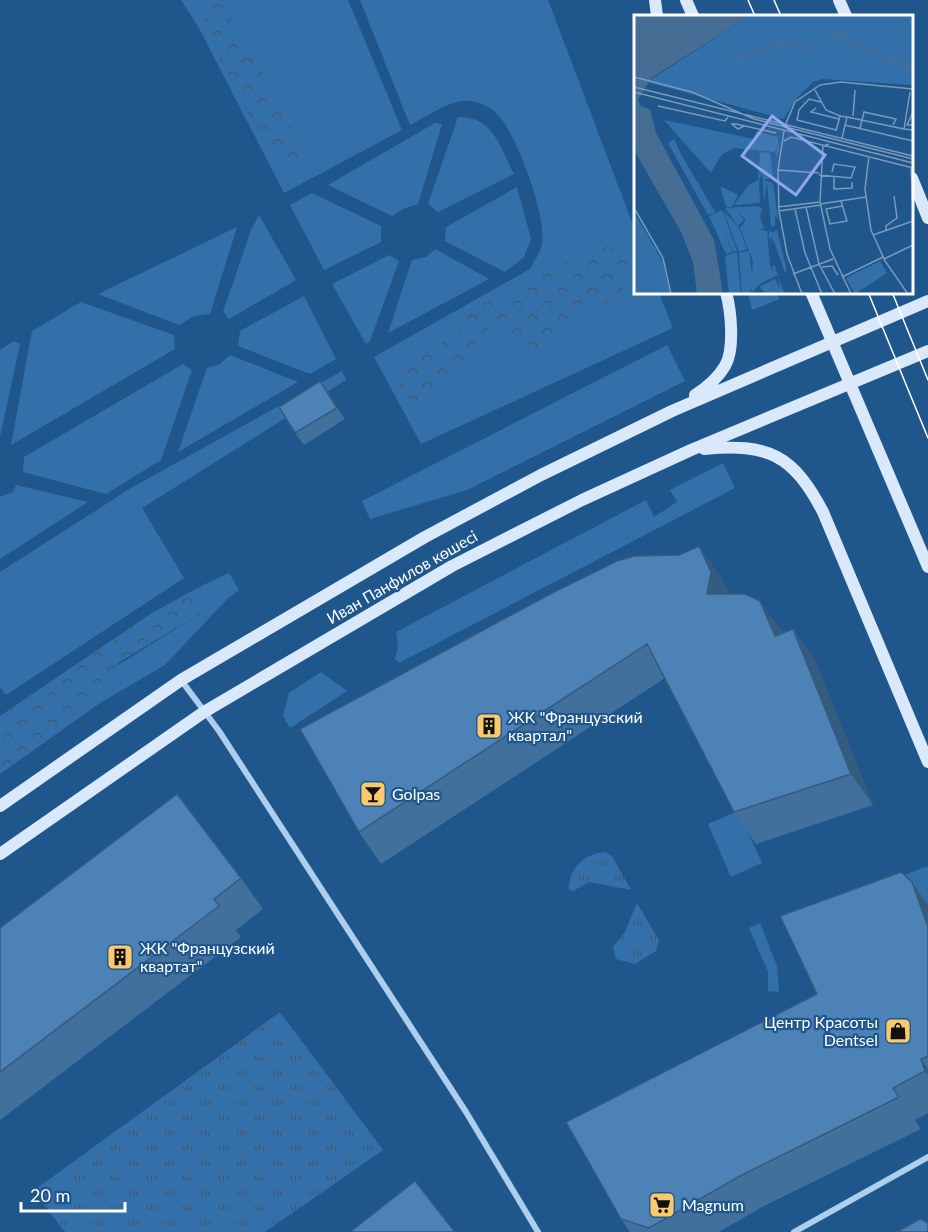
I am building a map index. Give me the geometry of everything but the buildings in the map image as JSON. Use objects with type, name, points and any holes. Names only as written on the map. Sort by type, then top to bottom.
[{"type":"street","points":[[655,0],[657,15]]},
{"type":"street","points":[[686,0],[693,15]]},
{"type":"street","points":[[839,0],[846,15]]},
{"type":"street","points":[[913,180],[928,218]]},
{"type":"street","points":[[672,411],[709,386],[726,365],[731,336],[726,294]]},
{"type":"street","points":[[812,294],[928,567]]},
{"type":"street","name":"Иван Панфилов көшесі","points":[[0,806],[182,680],[424,537],[541,475],[672,411],[928,301]]},
{"type":"street","name":"Иван Панфилов көшесі","points":[[0,854],[204,712],[452,566],[582,500],[691,450],[928,351]]},
{"type":"street","points":[[691,450],[735,446],[760,450],[797,470],[808,484],[823,512],[928,762]]},
{"type":"street","points":[[182,680],[466,1112],[538,1232]]},
{"type":"street","points":[[794,1232],[928,1157]]},
{"type":"green space","points":[[181,0],[348,0],[402,130],[284,193],[199,28]]},
{"type":"green space","points":[[360,0],[548,0],[634,227],[634,294],[659,294],[673,328],[421,444],[374,357],[530,269],[541,247],[542,232],[540,215],[522,157],[506,125],[492,110],[478,102],[462,101],[410,125]]},
{"type":"green space","points":[[212,2],[225,6],[310,156],[301,171],[287,171],[270,157],[203,23]]},
{"type":"green space","points":[[458,117],[470,118],[488,128],[514,174],[438,212],[428,204]]},
{"type":"green space","points":[[435,123],[442,124],[418,204],[405,208],[392,216],[328,185]]},
{"type":"green space","points":[[517,187],[531,239],[524,257],[505,272],[445,241],[446,227]]},
{"type":"green space","points":[[312,193],[381,226],[381,242],[324,270],[290,205]]},
{"type":"green space","points":[[259,215],[296,280],[229,319],[223,312],[251,230]]},
{"type":"green space","points":[[237,227],[210,314],[194,316],[179,325],[98,294]]},
{"type":"green space","points":[[626,237],[634,244],[627,285],[608,305],[574,306],[556,340],[540,347],[519,345],[493,327],[485,330],[460,373],[419,402],[402,397],[400,381],[404,371],[462,327],[473,309],[547,269],[611,240]]},
{"type":"green space","points":[[435,249],[489,279],[388,333],[412,260],[426,257]]},
{"type":"green space","points":[[389,255],[399,261],[370,341],[366,344],[332,284]]},
{"type":"green space","points":[[748,294],[777,294],[779,299],[752,310]]},
{"type":"green space","points":[[304,296],[336,359],[310,374],[238,346],[240,331]]},
{"type":"green space","points":[[81,302],[174,335],[175,349],[11,445],[32,331]]},
{"type":"green space","points":[[14,341],[20,344],[0,437],[0,350]]},
{"type":"green space","points":[[667,345],[685,381],[467,490],[370,519],[362,501]]},
{"type":"green space","points":[[230,355],[298,382],[178,452],[207,368],[220,364]]},
{"type":"green space","points":[[183,364],[192,370],[161,460],[106,494],[23,472],[24,457]]},
{"type":"green space","points":[[342,371],[346,380],[142,508],[184,578],[6,695],[0,687],[0,572],[131,488]]},
{"type":"green space","points":[[723,463],[735,488],[399,663],[395,659],[398,647],[396,632],[646,500],[654,517],[677,502],[670,490]]},
{"type":"green space","points":[[16,485],[88,502],[0,559],[0,497],[13,492]]},
{"type":"green space","points":[[229,573],[239,590],[228,598],[165,665],[100,703],[114,688],[112,669],[201,613],[206,596],[199,587]]},
{"type":"green space","points":[[199,587],[206,596],[201,613],[121,661],[112,669],[114,688],[100,703],[0,774],[0,716],[152,613]]},
{"type":"green space","points":[[321,672],[347,691],[290,728],[283,716],[289,693]]},
{"type":"green space","points":[[738,811],[762,863],[731,877],[708,824]]},
{"type":"green space","points":[[605,852],[612,856],[631,890],[589,882],[573,891],[569,890],[572,875],[579,864],[590,856]]},
{"type":"green space","points":[[927,866],[928,869],[928,931],[905,875]]},
{"type":"green space","points":[[637,903],[659,940],[656,951],[635,964],[616,959],[613,947],[625,932]]},
{"type":"green space","points":[[760,923],[777,966],[779,992],[768,991],[768,972],[749,928]]},
{"type":"green space","points":[[280,1012],[383,1150],[265,1232],[65,1232],[33,1191]]},
{"type":"tram line","points":[[748,0],[755,15]]},
{"type":"tram line","points":[[774,0],[781,15]]},
{"type":"tram line","points":[[869,294],[928,438]]},
{"type":"tram line","points":[[893,294],[928,380]]},
{"type":"place","name":"ЖК \"Французский квартал\"","points":[[489,726]]},
{"type":"place","name":"Golpas","points":[[373,794]]},
{"type":"place","name":"ЖК \"Французский квартат\"","points":[[120,957]]},
{"type":"place","name":"Центр Красоты Dentsel","points":[[898,1031]]},
{"type":"place","name":"Magnum","points":[[662,1205]]}]
